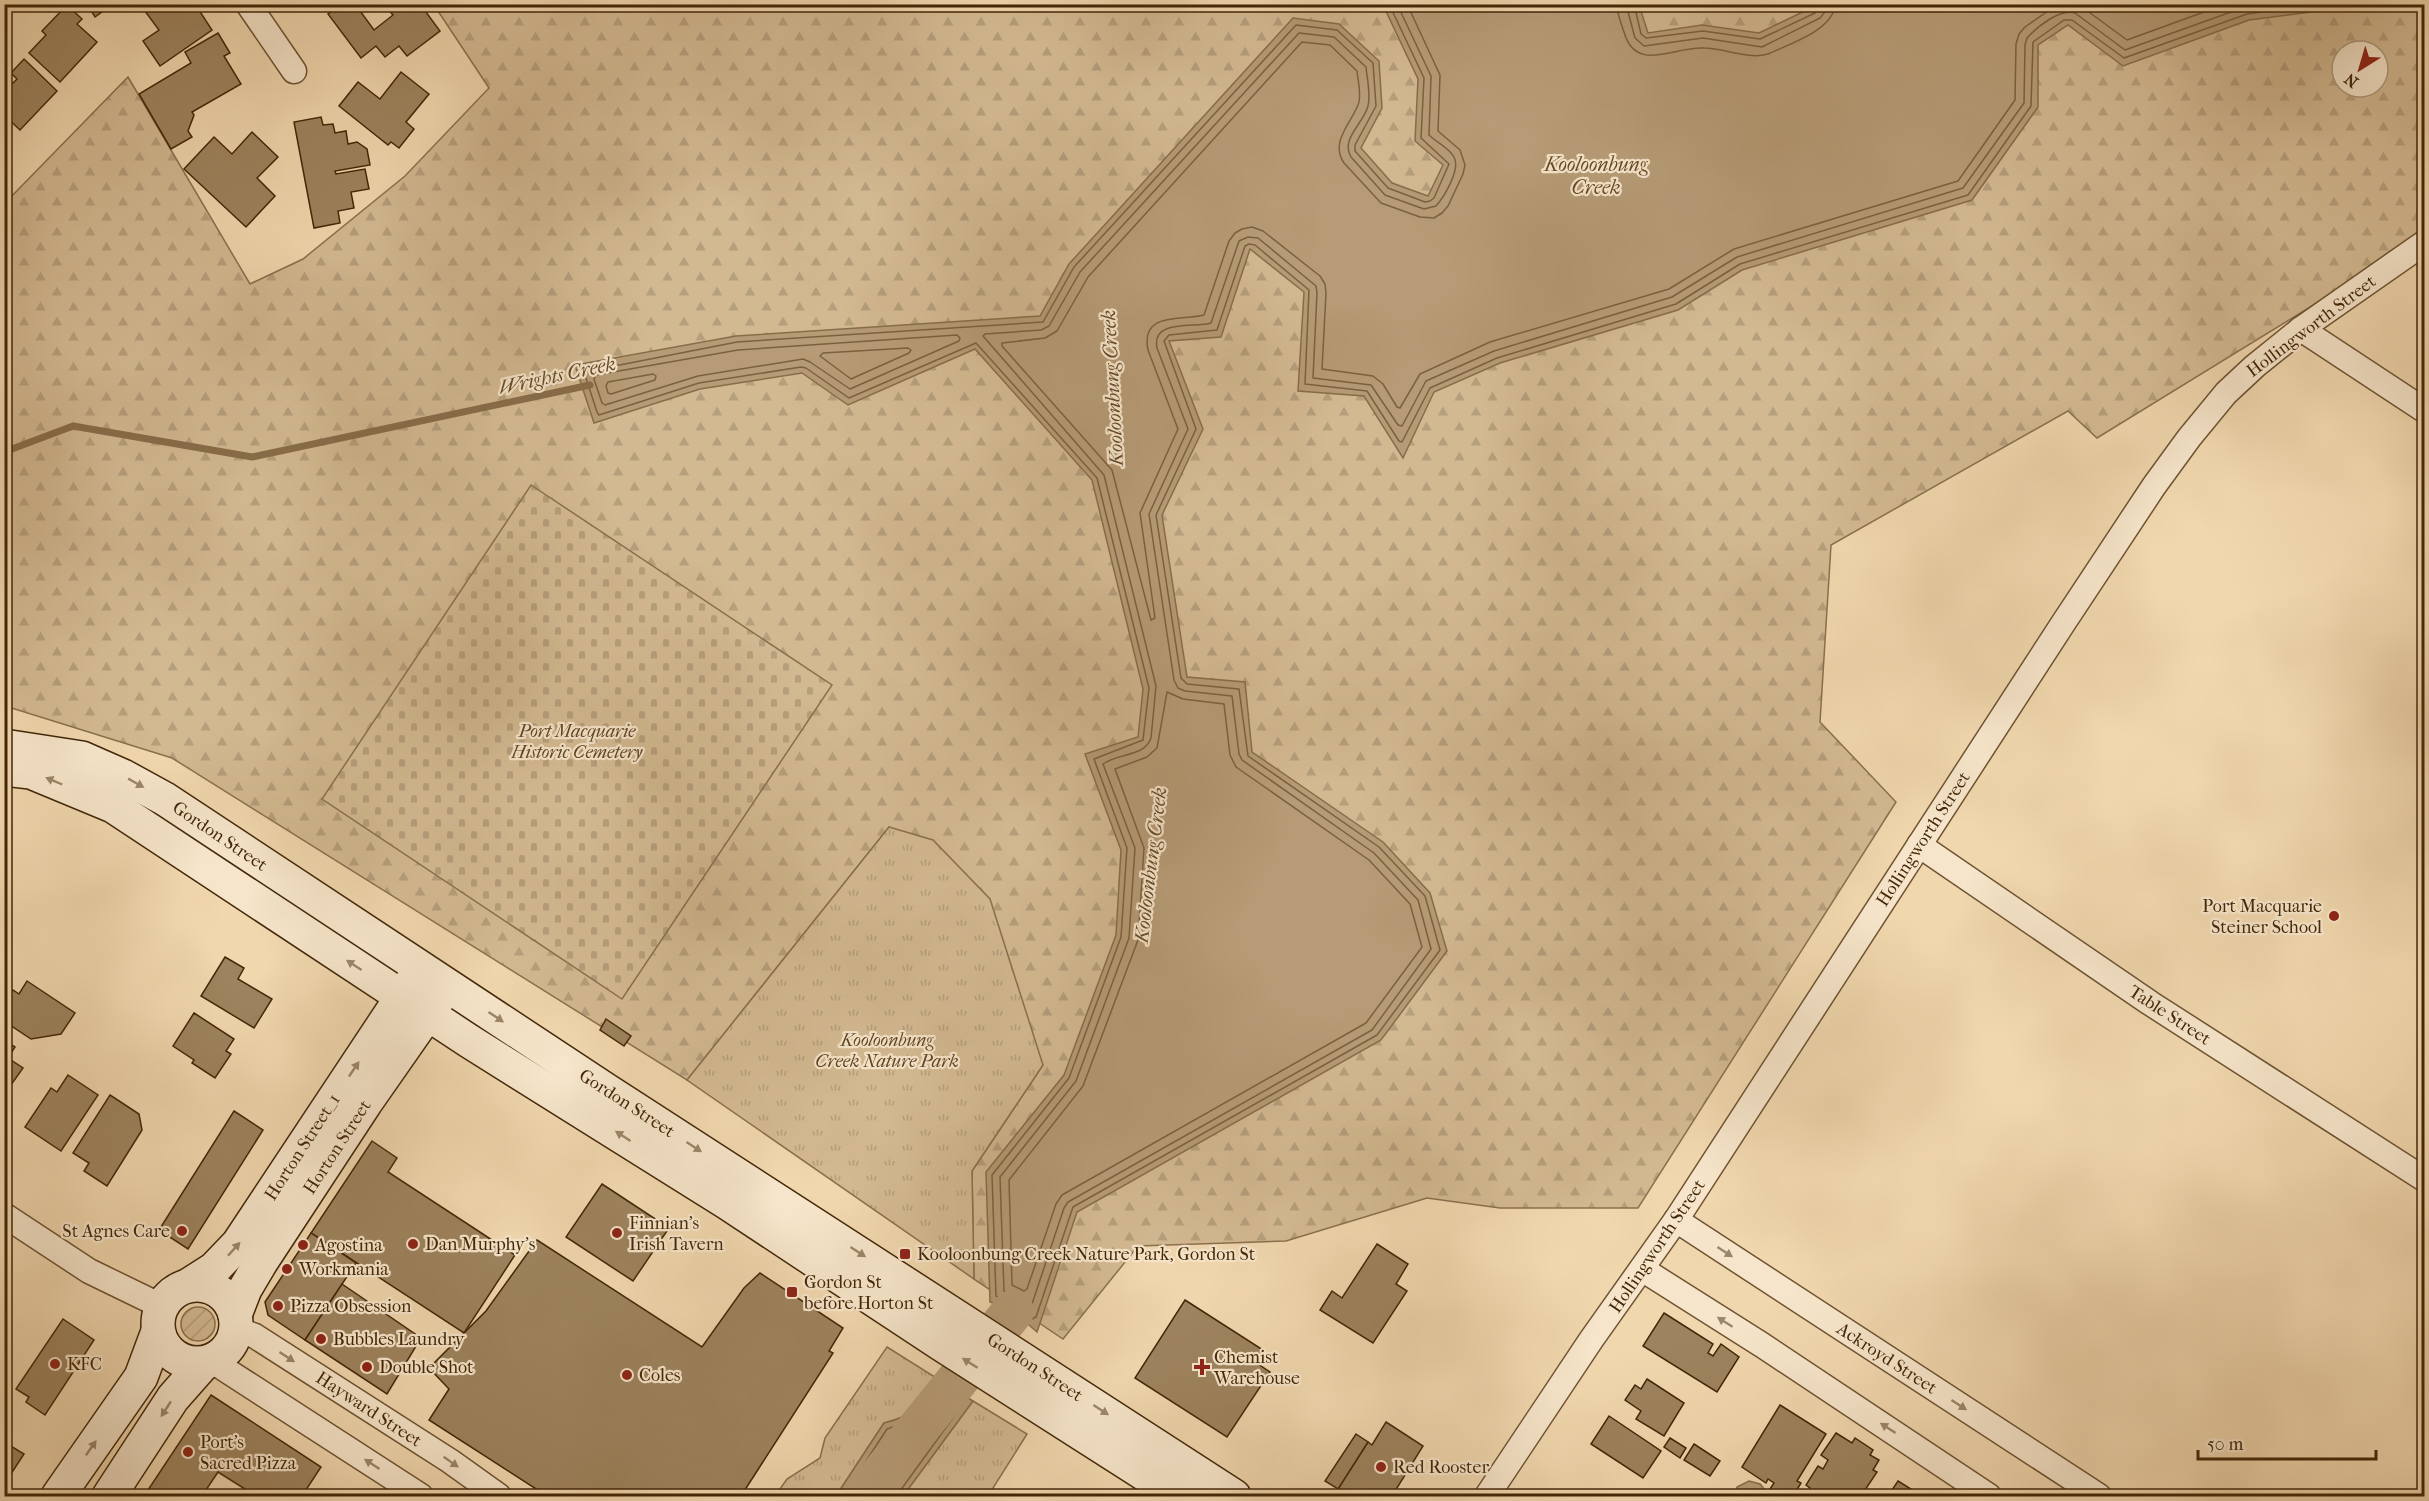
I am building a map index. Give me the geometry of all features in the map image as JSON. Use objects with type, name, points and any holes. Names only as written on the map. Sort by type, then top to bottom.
[{"type":"main road","name":"Gordon Street","points":[[4,746],[82,758],[123,776],[165,799],[288,882],[435,975],[1008,1369],[1179,1497]]},
{"type":"main road","name":"Gordon Street","points":[[4,769],[32,772],[113,806],[475,1045],[726,1202],[950,1331]]},
{"type":"main road","name":"Horton Street","points":[[236,1322],[246,1289],[261,1262],[362,1108],[416,1005],[435,975]]},
{"type":"main road","name":"Horton Street_1","points":[[189,1285],[214,1269],[238,1244],[416,1005]]},
{"type":"main road","points":[[58,1497],[141,1377],[159,1320],[170,1295],[189,1285],[202,1285],[215,1289],[226,1298],[236,1322],[232,1342],[224,1353],[207,1362],[173,1398],[109,1497]]},
{"type":"main road","points":[[159,1320],[167,1349],[177,1358],[207,1362]]},
{"type":"main road","name":"Gordon Street","points":[[1008,1369],[1234,1497]]},
{"type":"street","points":[[248,4],[294,71]]},
{"type":"street","name":"Hollingworth Street","points":[[1487,1497],[1676,1220],[2135,515],[2189,438],[2241,378],[2301,328],[2424,243]]},
{"type":"street","points":[[2301,328],[2424,410]]},
{"type":"street","name":"Table Street","points":[[1919,845],[2150,1003],[2424,1179]]},
{"type":"street","points":[[4,1215],[159,1320]]},
{"type":"street","name":"Ackroyd Street","points":[[1676,1220],[2099,1497]]},
{"type":"street","points":[[1642,1269],[1771,1351],[1989,1497]]},
{"type":"street","name":"Hayward Street","points":[[236,1322],[450,1461],[499,1497]]},
{"type":"street","points":[[207,1362],[421,1497]]},
{"type":"green space","points":[[984,4],[992,10],[1018,4],[2424,5],[2424,237],[2097,438],[2068,411],[1831,545],[1820,722],[1896,802],[1638,1208],[1500,1208],[1427,1198],[1286,1241],[1138,1246],[1063,1339],[974,1279],[972,1171],[1043,1065],[889,827],[687,1080],[172,758],[5,706],[5,203],[128,77],[250,284],[303,259],[405,176],[489,88],[434,5]]},
{"type":"green space","name":"Port Macquarie Historic Cemetery","points":[[531,485],[832,685],[622,999],[322,799]]},
{"type":"green space","name":"Kooloonbung Creek Nature Park","points":[[889,827],[933,840],[990,899],[1043,1065],[972,1171],[974,1279],[687,1080]]},
{"type":"green space","points":[[198,1307],[210,1312],[215,1324],[210,1336],[198,1341],[186,1336],[181,1324],[186,1312]]},
{"type":"green space","points":[[887,1347],[938,1379],[923,1403],[911,1413],[884,1423],[836,1496],[775,1496],[787,1479],[820,1458],[825,1438]]},
{"type":"green space","points":[[973,1401],[1027,1434],[988,1496],[903,1496]]},
{"type":"water","name":"Kooloonbung Creek","points":[[1383,5],[1639,5],[1648,33],[1702,25],[1759,33],[1817,5],[2366,5],[2249,20],[2123,66],[2068,25],[2038,45],[2038,107],[1972,200],[1742,270],[1678,310],[1500,363],[1434,392],[1403,458],[1364,396],[1298,391],[1304,292],[1250,249],[1221,337],[1169,341],[1203,429],[1162,515],[1187,677],[1245,682],[1252,752],[1383,842],[1430,893],[1447,951],[1381,1040],[1077,1212],[1037,1332],[1013,1311],[990,1302],[986,1172],[1064,1075],[1116,935],[1121,850],[1085,754],[1138,737],[1143,689],[1092,480],[975,349],[848,405],[802,373],[700,389],[594,423],[575,365],[736,336],[1040,316],[1069,264],[1293,18],[1339,24],[1379,61],[1382,108],[1361,148],[1392,183],[1428,196],[1443,165],[1415,141],[1418,79]]},
{"type":"water","points":[[938,1379],[973,1401],[903,1496],[836,1496],[884,1423],[911,1413],[923,1403]]},
{"type":"water","points":[[1749,1481],[1760,1484],[1770,1496],[1736,1496],[1737,1487]]},
{"type":"building","points":[[87,4],[113,4],[95,17]]},
{"type":"building","points":[[145,4],[195,4],[212,30],[160,66],[143,41],[159,30],[142,7]]},
{"type":"building","points":[[342,4],[355,4],[374,30],[393,15],[386,7],[389,4],[420,4],[440,31],[407,56],[399,46],[385,57],[376,46],[361,58],[328,14]]},
{"type":"building","points":[[67,5],[82,19],[77,24],[97,42],[60,82],[29,53],[46,35],[42,31]]},
{"type":"building","points":[[218,33],[230,53],[224,56],[241,84],[192,112],[194,115],[188,131],[192,137],[171,149],[139,94],[191,63],[185,52]]},
{"type":"building","points":[[24,59],[57,91],[20,130],[4,115],[4,92],[17,79],[11,73]]},
{"type":"building","points":[[401,72],[429,94],[406,122],[414,129],[399,148],[391,142],[388,145],[339,106],[358,82],[380,99]]},
{"type":"building","points":[[321,117],[323,125],[333,124],[335,133],[346,131],[348,144],[357,142],[367,149],[370,165],[335,171],[336,174],[365,169],[369,189],[351,192],[354,208],[338,211],[340,223],[314,228],[294,122]]},
{"type":"building","points":[[252,132],[278,157],[257,178],[275,196],[246,227],[184,169],[214,137],[232,154]]},
{"type":"building","points":[[225,957],[244,968],[238,979],[272,999],[254,1028],[201,996]]},
{"type":"building","points":[[27,981],[75,1013],[61,1034],[31,1039],[4,1021],[4,1002],[13,990],[19,994]]},
{"type":"building","points":[[194,1013],[234,1039],[226,1051],[231,1054],[215,1078],[192,1063],[194,1060],[173,1046]]},
{"type":"building","points":[[606,1019],[631,1036],[624,1046],[600,1030]]},
{"type":"building","points":[[4,1040],[15,1047],[8,1058],[23,1068],[4,1095]]},
{"type":"building","points":[[68,1075],[98,1095],[61,1151],[25,1127],[51,1088],[57,1092]]},
{"type":"building","points":[[110,1095],[139,1114],[142,1130],[107,1186],[84,1171],[89,1163],[73,1153]]},
{"type":"building","points":[[234,1111],[263,1130],[188,1249],[159,1230]]},
{"type":"building","name":"Dan Murphy's","points":[[372,1141],[397,1158],[388,1172],[515,1255],[464,1333],[311,1233]]},
{"type":"building","name":"Finnian's Irish Tavern","points":[[602,1184],[669,1228],[633,1281],[566,1237]]},
{"type":"building","points":[[311,1233],[356,1263],[305,1340],[268,1315],[265,1302]]},
{"type":"building","name":"Coles","points":[[537,1240],[702,1347],[744,1288],[760,1273],[843,1328],[829,1351],[833,1353],[741,1496],[547,1496],[429,1420],[449,1389],[429,1368],[486,1311]]},
{"type":"building","points":[[1377,1244],[1408,1264],[1396,1284],[1407,1291],[1373,1343],[1320,1310],[1332,1291],[1342,1298]]},
{"type":"building","points":[[342,1284],[421,1338],[387,1394],[305,1340]]},
{"type":"building","name":"Chemist Warehouse","points":[[1185,1300],[1263,1350],[1255,1362],[1270,1372],[1227,1437],[1135,1378]]},
{"type":"building","points":[[1664,1313],[1713,1344],[1708,1353],[1713,1356],[1721,1344],[1739,1357],[1717,1392],[1643,1346]]},
{"type":"building","name":"KFC","points":[[63,1319],[94,1340],[45,1415],[26,1402],[29,1397],[16,1389]]},
{"type":"building","points":[[1647,1379],[1684,1403],[1664,1436],[1636,1419],[1641,1411],[1625,1400],[1635,1385],[1641,1389]]},
{"type":"building","points":[[211,1395],[321,1467],[302,1496],[256,1496],[218,1472],[202,1496],[144,1496]]},
{"type":"building","points":[[1780,1405],[1826,1434],[1797,1481],[1801,1483],[1793,1496],[1781,1496],[1770,1489],[1774,1483],[1768,1479],[1766,1483],[1742,1467]]},
{"type":"building","points":[[1609,1416],[1661,1451],[1643,1478],[1591,1444]]},
{"type":"building","name":"Red Rooster","points":[[1386,1422],[1423,1446],[1392,1496],[1349,1496],[1338,1489],[1368,1442],[1372,1445]]},
{"type":"building","points":[[1836,1433],[1852,1443],[1855,1438],[1873,1450],[1870,1455],[1879,1460],[1873,1470],[1877,1472],[1861,1496],[1811,1496],[1807,1494],[1810,1488],[1806,1485],[1818,1466],[1823,1469],[1828,1460],[1821,1455]]},
{"type":"building","points":[[1356,1434],[1368,1442],[1338,1489],[1325,1481]]},
{"type":"building","points":[[1670,1438],[1686,1448],[1680,1458],[1664,1447]]},
{"type":"building","points":[[4,1442],[24,1454],[9,1477],[4,1475]]},
{"type":"building","points":[[1694,1444],[1720,1461],[1710,1476],[1684,1460]]},
{"type":"building","points":[[1898,1481],[1922,1496],[1888,1496]]},
{"type":"waterway","name":"Wrights Creek","points":[[4,452],[73,426],[252,457],[590,385]]},
{"type":"waterway","points":[[864,1496],[1013,1311]]},
{"type":"place","name":"Port Macquarie Steiner School","points":[[2334,916]]},
{"type":"place","name":"St Agnes Care","points":[[182,1231]]},
{"type":"place","name":"Finnian's Irish Tavern","points":[[617,1233]]},
{"type":"place","name":"Dan Murphy's","points":[[413,1244]]},
{"type":"place","name":"Agostina","points":[[303,1245]]},
{"type":"place","name":"Kooloonbung Creek Nature Park, Gordon St","points":[[905,1254]]},
{"type":"place","name":"Workmania","points":[[287,1269]]},
{"type":"place","name":"Gordon St before Horton St","points":[[792,1292]]},
{"type":"place","name":"Pizza Obsession","points":[[278,1306]]},
{"type":"place","name":"Bubbles Laundry","points":[[321,1339]]},
{"type":"place","name":"KFC","points":[[55,1364]]},
{"type":"place","name":"Double Shot","points":[[367,1367]]},
{"type":"place","name":"Chemist Warehouse","points":[[1202,1367]]},
{"type":"place","name":"Coles","points":[[627,1375]]},
{"type":"place","name":"Port's Sacred Pizza","points":[[188,1452]]},
{"type":"place","name":"Red Rooster","points":[[1381,1467]]}]
